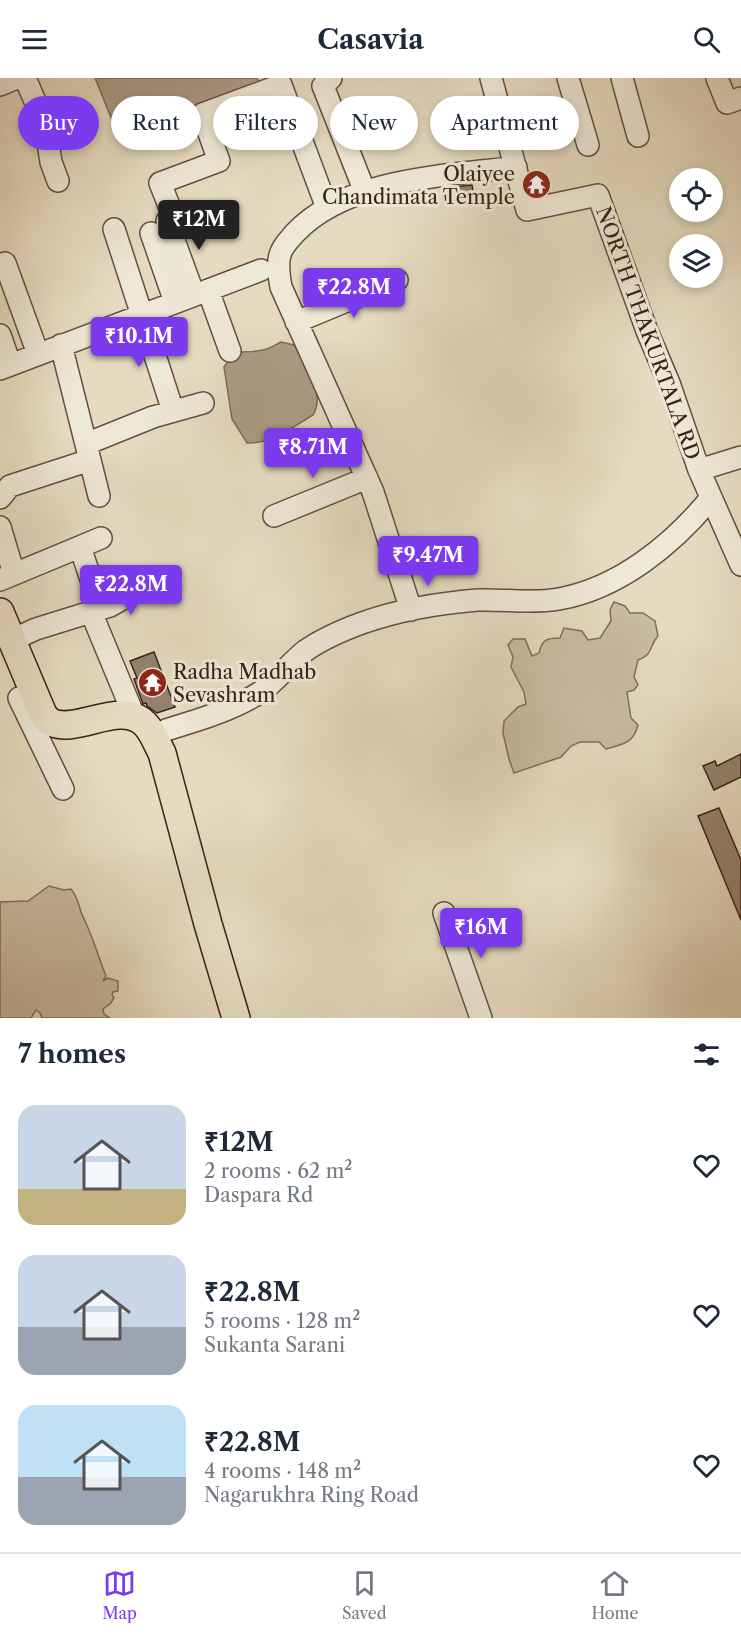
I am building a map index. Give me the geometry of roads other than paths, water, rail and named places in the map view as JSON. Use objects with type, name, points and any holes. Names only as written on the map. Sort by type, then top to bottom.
[{"type":"main road","points":[[0,612],[12,640],[18,699],[43,714],[51,723],[62,725],[121,715],[152,731],[236,1018]]},
{"type":"street","points":[[0,85],[16,78]]},
{"type":"street","points":[[25,78],[45,124],[51,162],[58,181]]},
{"type":"street","points":[[331,78],[323,86],[365,192]]},
{"type":"street","points":[[281,287],[278,269],[280,254],[287,241],[302,226],[327,208],[365,192],[408,181],[516,167],[491,78]]},
{"type":"street","points":[[568,78],[588,145]]},
{"type":"street","points":[[622,78],[638,136]]},
{"type":"street","points":[[717,78],[727,103],[741,98]]},
{"type":"street","points":[[192,296],[167,221],[174,219],[160,183],[219,160],[202,114],[269,83],[281,85],[327,208]]},
{"type":"street","name":"NORTH THAKURTALA RD","points":[[516,167],[527,210],[598,195],[647,331],[669,383],[699,470]]},
{"type":"street","points":[[114,230],[173,411]]},
{"type":"street","points":[[151,233],[230,351]]},
{"type":"street","points":[[0,334],[5,366],[261,270],[280,254]]},
{"type":"street","points":[[5,263],[38,354]]},
{"type":"street","points":[[261,270],[275,277],[281,287],[367,478],[386,528],[411,610]]},
{"type":"street","points":[[296,322],[397,280]]},
{"type":"street","points":[[61,345],[99,496]]},
{"type":"street","points":[[0,498],[10,486],[173,411],[203,403]]},
{"type":"street","points":[[741,457],[699,470],[741,565]]},
{"type":"street","points":[[274,516],[367,478]]},
{"type":"street","points":[[80,547],[96,610],[152,731],[229,708],[261,691],[305,651],[327,638],[362,623],[449,603],[478,600],[536,601],[559,599],[584,592],[614,579],[641,563],[669,542],[711,498]]},
{"type":"street","points":[[0,527],[7,577],[101,538]]},
{"type":"street","points":[[12,640],[36,629],[96,610],[138,590],[159,584]]},
{"type":"street","points":[[18,699],[63,789]]},
{"type":"street","points":[[444,913],[481,1018]]},
{"type":"place","name":"Olaiyee Chandimata Temple","points":[[536,185]]},
{"type":"place","name":"Radha Madhab Sevashram","points":[[152,683]]}]
